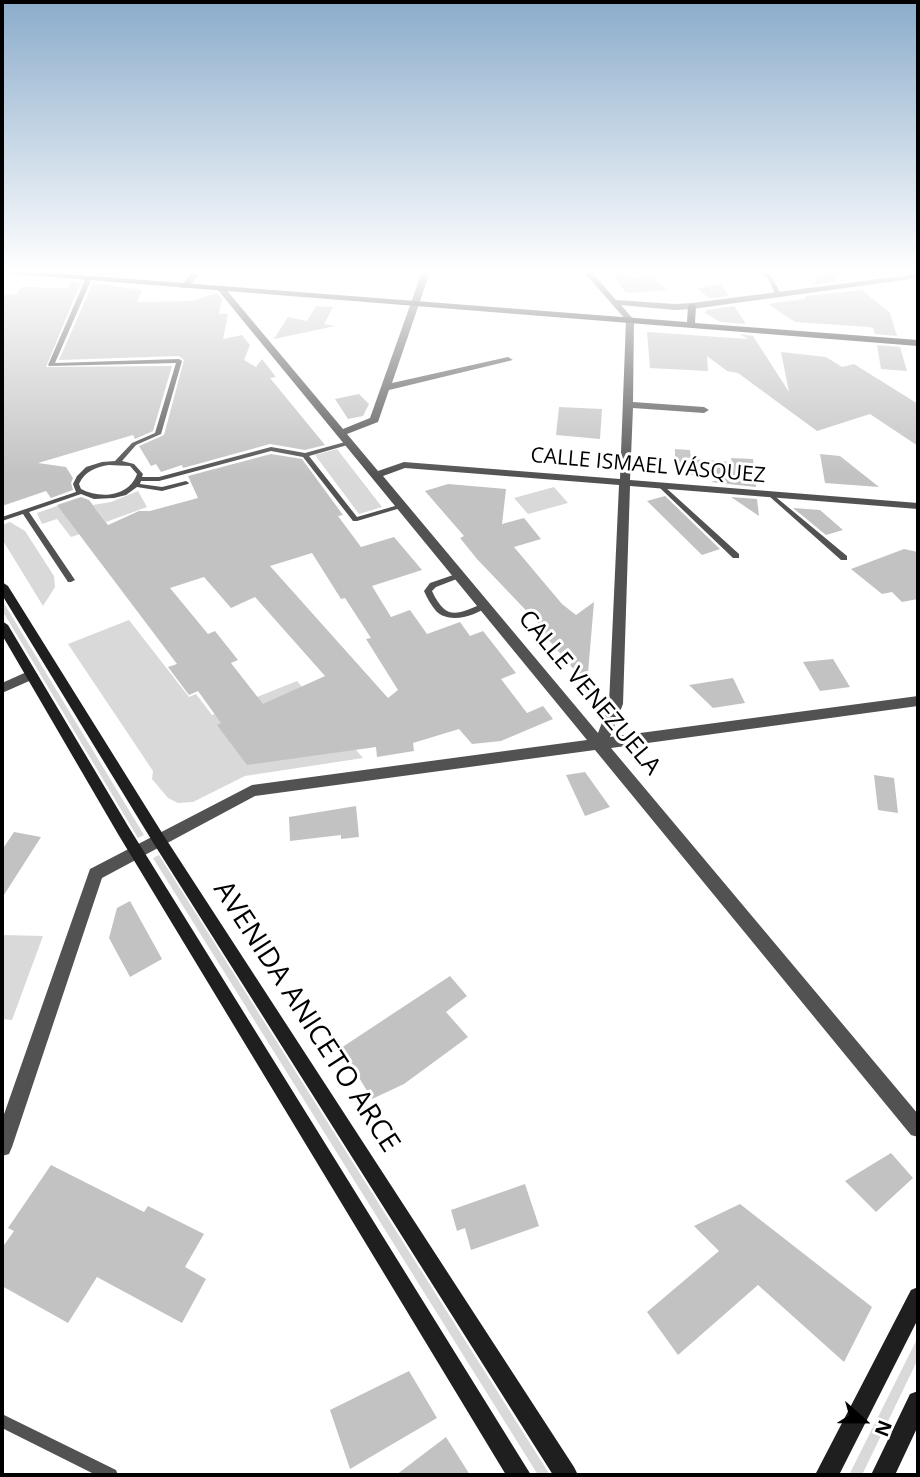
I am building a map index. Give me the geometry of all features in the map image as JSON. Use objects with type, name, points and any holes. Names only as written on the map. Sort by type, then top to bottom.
[{"type":"main road","points":[[854,338],[918,343]]},
{"type":"main road","name":"AVENIDA ANICETO ARCE","points":[[2,586],[159,840],[566,1475]]},
{"type":"main road","name":"AVENIDA ANICETO ARCE","points":[[2,625],[137,852],[519,1475]]},
{"type":"main road","points":[[827,1475],[918,1297]]},
{"type":"main road","points":[[883,1475],[918,1402]]},
{"type":"street","name":"CALLE VENEZUELA","points":[[261,338],[918,1128]]},
{"type":"street","points":[[340,433],[374,420],[388,387],[403,338]]},
{"type":"street","points":[[600,746],[616,704],[629,338]]},
{"type":"street","points":[[388,387],[508,360]]},
{"type":"street","points":[[627,405],[704,410]]},
{"type":"street","name":"CALLE ISMAEL VÁSQUEZ","points":[[377,475],[404,466],[918,506]]},
{"type":"street","points":[[2,688],[31,675]]},
{"type":"street","points":[[2,1147],[96,874],[252,791],[918,701]]},
{"type":"lane","points":[[63,338],[51,365],[178,361],[158,434],[134,444],[118,462]]},
{"type":"lane","points":[[138,482],[138,469],[118,462],[102,464],[84,472],[76,484],[81,492],[91,496],[111,497],[138,482],[159,479],[271,449],[305,455],[349,443]]},
{"type":"lane","points":[[305,455],[355,520],[402,506]]},
{"type":"lane","points":[[138,482],[162,489],[186,483]]},
{"type":"lane","points":[[662,487],[736,556]]},
{"type":"lane","points":[[2,519],[81,492]]},
{"type":"lane","points":[[771,495],[844,558]]},
{"type":"lane","points":[[25,511],[71,580]]},
{"type":"lane","points":[[459,575],[433,585],[428,591],[442,612],[446,616],[454,617],[485,606]]},
{"type":"lane","points":[[2,1421],[111,1475]]},
{"type":"shaded area","points":[[337,449],[382,507],[359,514],[315,455]]},
{"type":"shaded area","points":[[554,487],[568,503],[528,514],[514,498]]},
{"type":"shaded area","points":[[138,491],[147,507],[106,522],[93,505],[111,502]]},
{"type":"shaded area","points":[[65,503],[80,534],[71,537],[57,519],[42,524],[37,513]]},
{"type":"shaded area","points":[[10,522],[25,531],[54,576],[55,587],[43,606],[2,539],[2,525]]},
{"type":"shaded area","points":[[2,600],[144,835],[138,838],[2,610]]},
{"type":"shaded area","points":[[129,620],[189,697],[196,694],[212,715],[297,681],[363,758],[245,776],[193,802],[178,803],[168,798],[152,779],[153,771],[68,644]]},
{"type":"shaded area","points":[[159,855],[550,1475],[538,1475],[153,858]]},
{"type":"shaded area","points":[[2,935],[43,936],[12,1020],[2,1019]]},
{"type":"shaded area","points":[[918,1337],[918,1359],[862,1475],[849,1475]]},
{"type":"building","points":[[2,338],[58,338],[46,367],[172,366],[153,431],[135,439],[133,435],[38,463],[66,467],[73,478],[73,490],[51,498],[46,491],[2,506]]},
{"type":"building","points":[[69,338],[244,338],[250,345],[244,360],[256,367],[262,359],[276,377],[270,378],[325,445],[305,450],[270,444],[161,472],[156,464],[151,466],[139,446],[164,435],[184,360],[179,356],[59,360]]},
{"type":"building","points":[[647,338],[754,338],[789,392],[781,352],[826,357],[842,367],[854,364],[918,404],[918,446],[870,414],[817,431],[738,373],[727,371],[707,356],[708,371],[650,368]]},
{"type":"building","points":[[877,345],[900,347],[907,371],[881,369]]},
{"type":"building","points":[[359,394],[369,404],[363,416],[348,419],[335,399]]},
{"type":"building","points":[[559,407],[602,409],[600,439],[556,435]]},
{"type":"building","points":[[675,449],[690,450],[691,459],[732,462],[731,458],[753,459],[756,487],[711,482],[725,478],[675,473]]},
{"type":"building","points":[[271,454],[302,459],[343,515],[338,516],[361,547],[394,537],[422,570],[372,586],[391,617],[410,610],[427,634],[460,622],[470,636],[483,631],[516,673],[501,679],[527,713],[543,706],[553,719],[501,741],[472,744],[459,729],[413,743],[414,751],[377,757],[376,747],[247,765],[217,725],[221,723],[198,691],[189,695],[168,667],[177,664],[57,505],[81,497],[89,500],[108,525],[139,511],[150,511],[198,498],[188,476]],"holes":[[[312,553],[341,599],[345,598],[371,638],[366,639],[398,690],[388,698],[270,566]],[[204,577],[231,608],[255,597],[325,676],[263,704],[231,663],[238,660],[215,631],[208,634],[170,588]]]},
{"type":"building","points":[[820,454],[840,456],[879,487],[825,483]]},
{"type":"building","points":[[448,484],[506,489],[502,524],[524,518],[541,539],[514,547],[562,604],[576,615],[594,602],[587,685],[536,625],[539,624],[477,559],[460,538],[464,536],[425,491]]},
{"type":"building","points":[[665,496],[720,549],[702,555],[647,501]]},
{"type":"building","points":[[731,497],[757,499],[759,516]]},
{"type":"building","points":[[793,508],[820,510],[843,530],[826,535]]},
{"type":"building","points":[[904,549],[918,552],[918,599],[902,602],[892,592],[882,594],[851,569]]},
{"type":"building","points":[[833,659],[850,687],[820,691],[803,662]]},
{"type":"building","points":[[733,678],[745,703],[713,708],[689,685]]},
{"type":"building","points":[[585,772],[610,807],[585,816],[566,775]]},
{"type":"building","points":[[874,775],[894,778],[898,813],[878,810]]},
{"type":"building","points":[[356,806],[359,837],[341,839],[341,835],[290,841],[289,817]]},
{"type":"building","points":[[14,832],[41,837],[2,898],[2,850]]},
{"type":"building","points":[[130,901],[162,959],[130,977],[109,938],[117,908]]},
{"type":"building","points":[[450,976],[467,996],[446,1012],[468,1037],[404,1084],[372,1099],[341,1048]]},
{"type":"building","points":[[891,1153],[913,1178],[876,1212],[845,1181]]},
{"type":"building","points":[[51,1165],[144,1212],[148,1206],[204,1234],[185,1267],[206,1279],[182,1323],[97,1277],[68,1323],[2,1286],[2,1248],[14,1231],[8,1228]]},
{"type":"building","points":[[525,1184],[539,1226],[471,1250],[465,1228],[457,1231],[451,1210]]},
{"type":"building","points":[[740,1204],[872,1307],[844,1362],[758,1285],[678,1355],[647,1312],[719,1251],[694,1226]]},
{"type":"building","points":[[409,1371],[437,1418],[350,1469],[330,1410]]},
{"type":"building","points":[[446,1437],[470,1475],[396,1475]]}]
